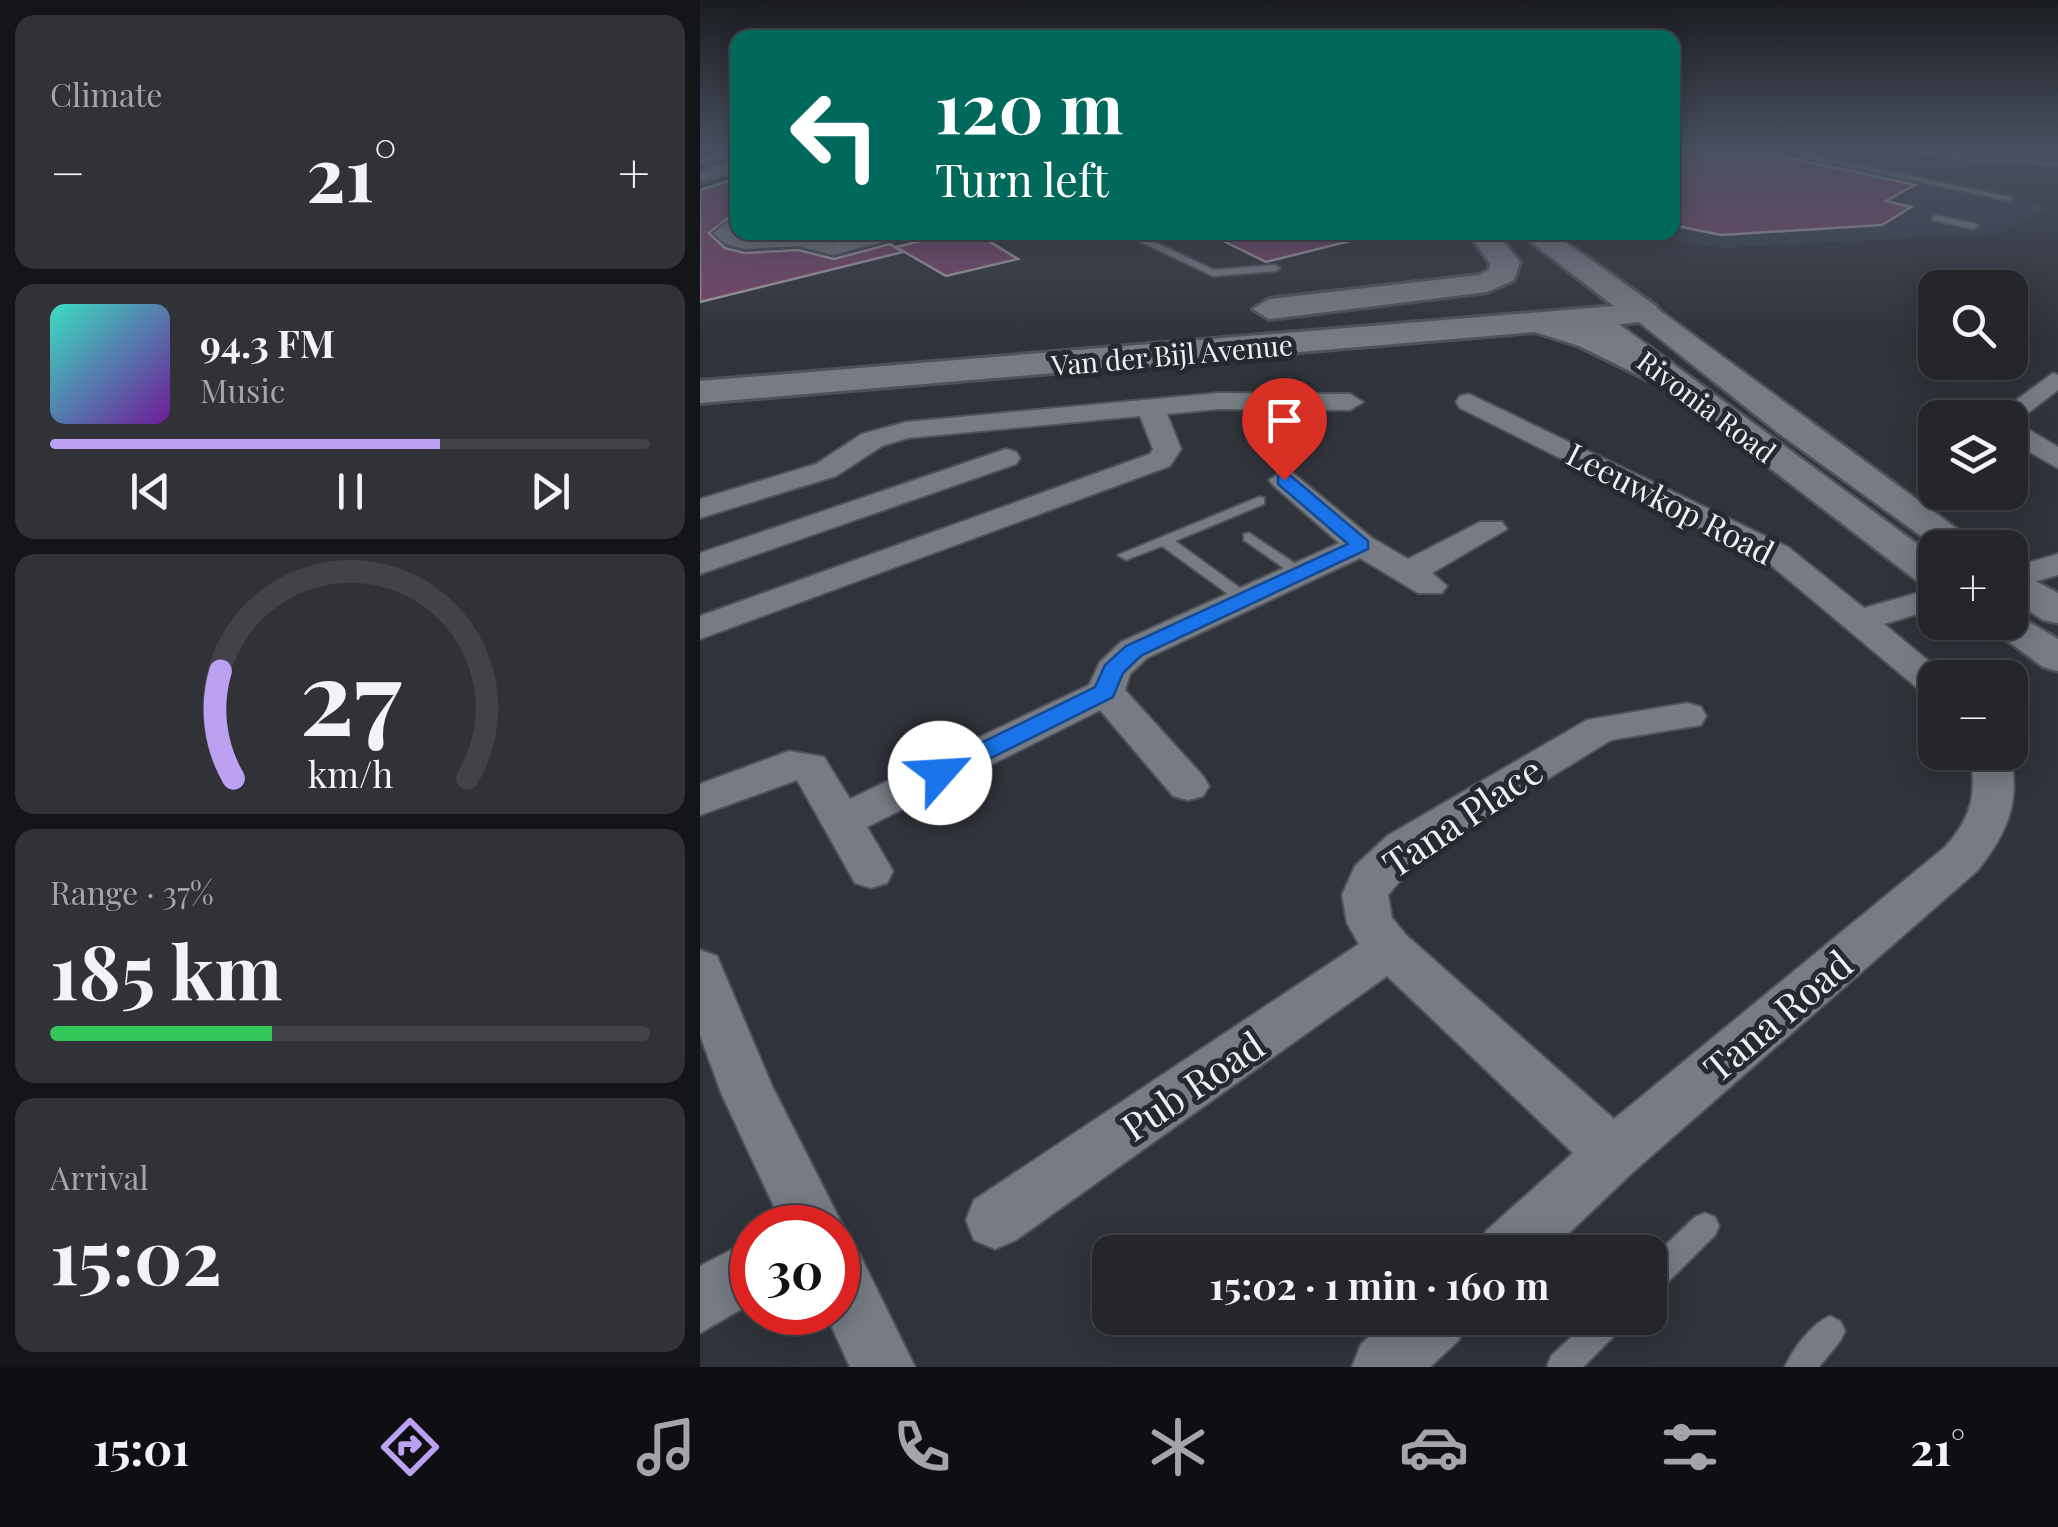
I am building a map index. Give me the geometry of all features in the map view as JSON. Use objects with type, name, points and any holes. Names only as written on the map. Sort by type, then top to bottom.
[{"type":"main road","points":[[1269,310],[1487,283],[1502,274],[1505,262],[1488,240]]},
{"type":"main road","name":"Rivonia Road","points":[[1491,240],[1539,282],[1591,317]]},
{"type":"main road","name":"Rivonia Road","points":[[1543,240],[1645,313]]},
{"type":"main road","name":"Van der Bijl Avenue","points":[[1230,313],[1539,282],[1604,284]]},
{"type":"main road","name":"Van der Bijl Avenue","points":[[700,392],[1645,313]]},
{"type":"main road","points":[[1484,328],[1569,332],[1659,371]]},
{"type":"street","points":[[700,244],[730,229]]},
{"type":"street","points":[[755,240],[763,244],[798,240],[833,249],[873,240]]},
{"type":"street","name":"Rivonia Road","points":[[1645,313],[1793,428],[1938,530]]},
{"type":"street","name":"Rivonia Road","points":[[1591,317],[1918,563]]},
{"type":"street","points":[[2028,401],[2053,382]]},
{"type":"street","points":[[700,509],[826,470],[872,440],[906,430],[1220,401],[1350,402]]},
{"type":"street","name":"Leeuwkop Road","points":[[1470,402],[1777,554],[1860,620]]},
{"type":"street","points":[[700,628],[1160,460],[1167,450],[1155,428],[1152,406]]},
{"type":"street","points":[[2028,440],[2058,459]]},
{"type":"street","points":[[700,564],[1006,458]]},
{"type":"street","points":[[1284,480],[1361,545],[1418,580],[1491,529]]},
{"type":"street","points":[[842,822],[1105,692],[1123,658],[1361,545]]},
{"type":"street","points":[[2028,573],[2058,564]]},
{"type":"street","points":[[2028,591],[2058,611]]},
{"type":"street","points":[[1860,620],[1918,603]]},
{"type":"street","points":[[1860,620],[1918,669]]},
{"type":"street","points":[[2028,638],[2058,658]]},
{"type":"street","points":[[1105,692],[1188,786]]},
{"type":"street","name":"Tana Place","points":[[1613,1154],[1389,949],[1370,922],[1365,895],[1371,878],[1403,847],[1601,729],[1687,716]]},
{"type":"street","points":[[700,800],[775,770],[801,764],[813,770],[871,872]]},
{"type":"street","name":"Tana Road","points":[[1525,1235],[1613,1154],[1960,859],[1986,832],[1996,805],[1995,770]]},
{"type":"street","name":"Pub Road","points":[[995,1220],[1389,949]]},
{"type":"street","points":[[700,970],[749,1095],[803,1205]]},
{"type":"street","points":[[860,1318],[884,1367]]},
{"type":"street","points":[[1384,1367],[1419,1335]]},
{"type":"lane","points":[[1935,218],[1973,226]]},
{"type":"lane","points":[[1141,240],[1213,273],[1275,268]]},
{"type":"lane","points":[[1126,556],[1260,501]]},
{"type":"lane","points":[[1249,537],[1300,573]]},
{"type":"lane","points":[[1164,540],[1245,599]]},
{"type":"lane","points":[[1667,1263],[1704,1226]]},
{"type":"lane","points":[[1800,1367],[1830,1331]]},
{"type":"lane","points":[[1562,1367],[1595,1335]]},
{"type":"shaded area","points":[[1680,212],[2042,212],[2002,233],[1720,248],[1677,240],[1680,240]]},
{"type":"building","points":[[700,212],[730,212],[730,217],[709,233],[725,248],[745,253],[798,250],[834,259],[890,244],[903,252],[700,302]]},
{"type":"building","points":[[1680,212],[1903,212],[1882,225],[1721,235],[1680,227]]},
{"type":"building","points":[[925,240],[987,240],[1018,259],[946,276],[896,247]]},
{"type":"building","points":[[1221,240],[1354,240],[1266,262]]},
{"type":"route","points":[[940,773],[1105,692],[1113,670],[1134,650],[1361,545],[1306,494],[1284,480]]}]
